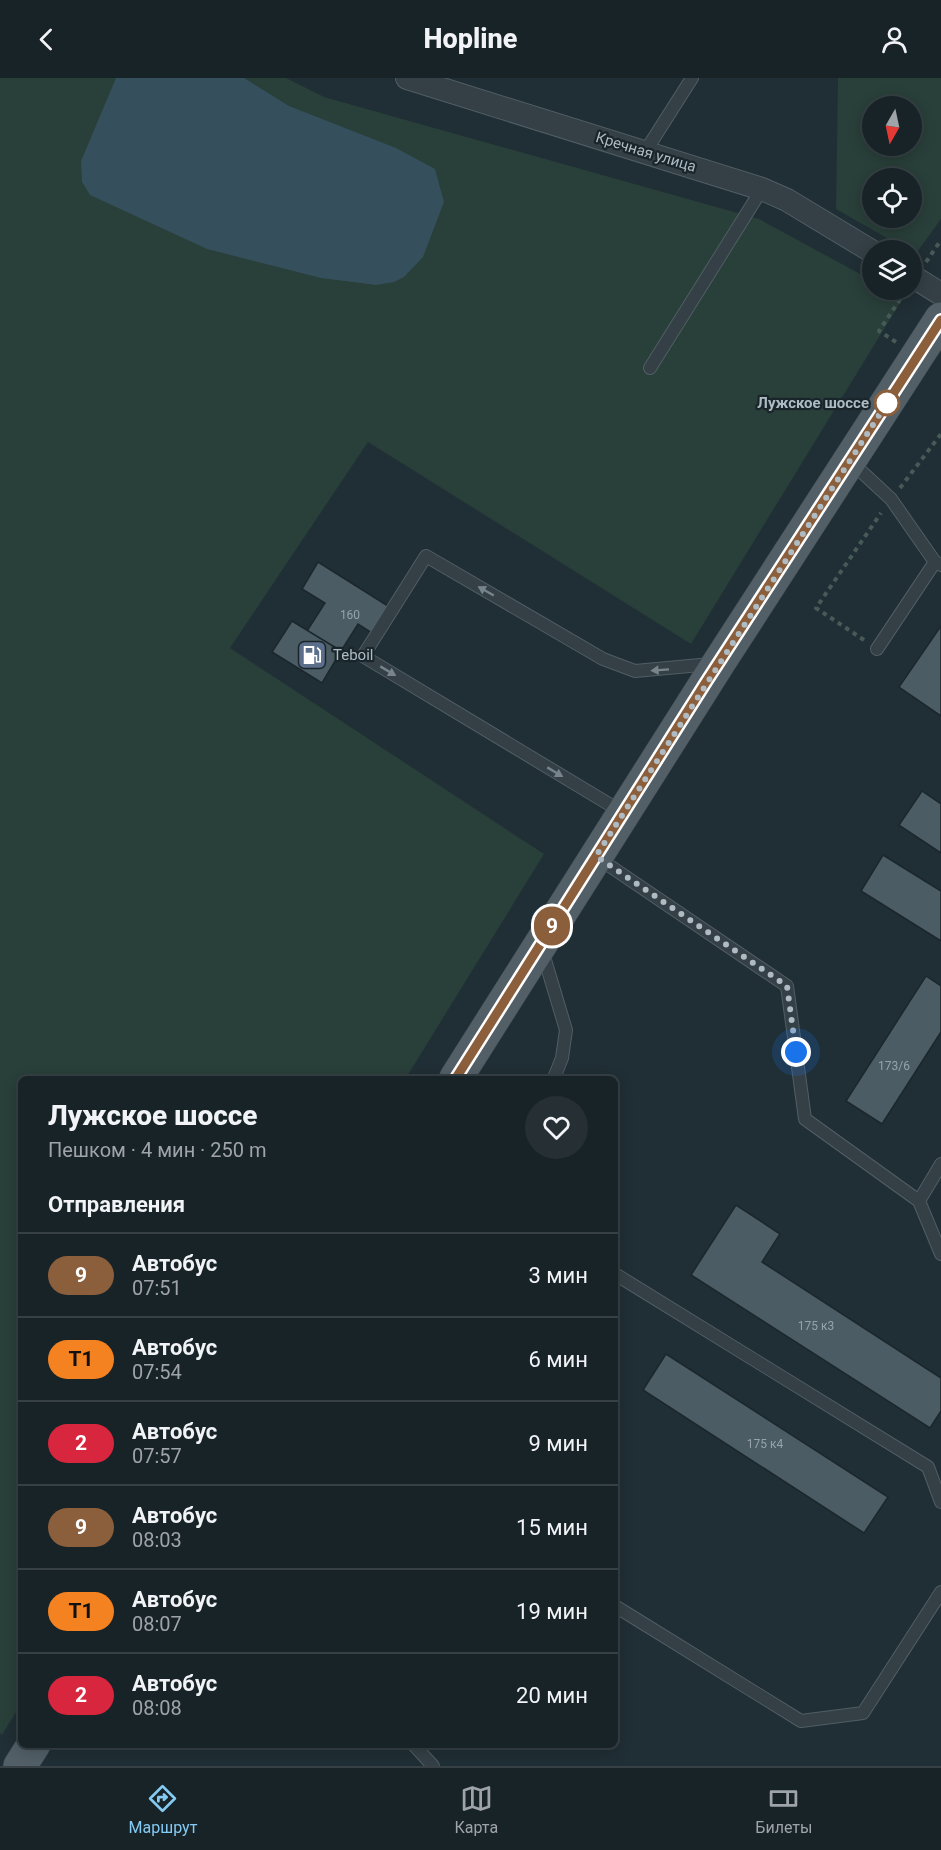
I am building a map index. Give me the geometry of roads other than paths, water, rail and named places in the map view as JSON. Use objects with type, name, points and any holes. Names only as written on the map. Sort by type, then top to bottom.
[{"type":"main road","points":[[457,1076],[718,664],[941,320]]},
{"type":"main road","points":[[20,1766],[31,1748]]},
{"type":"street","name":"Кречная улица","points":[[407,78],[762,189],[787,200],[862,245]]},
{"type":"street","points":[[922,282],[941,294]]},
{"type":"lane","points":[[645,152],[692,78]]},
{"type":"lane","points":[[650,368],[762,189]]},
{"type":"lane","points":[[849,460],[891,499],[938,563],[878,649]]},
{"type":"lane","points":[[623,813],[363,656],[426,556],[603,659],[635,671],[718,664]]},
{"type":"lane","points":[[596,856],[787,986],[805,1119],[919,1201],[941,1254]]},
{"type":"lane","points":[[540,944],[566,1030],[562,1058],[555,1076]]},
{"type":"lane","points":[[919,1201],[941,1164]]},
{"type":"lane","points":[[618,1277],[928,1467],[941,1502]]},
{"type":"lane","points":[[618,1608],[801,1721],[863,1713],[941,1592]]},
{"type":"lane","points":[[417,1748],[433,1766]]},
{"type":"water","points":[[116,78],[244,78],[289,106],[396,148],[435,169],[444,202],[423,257],[404,277],[394,282],[376,285],[321,278],[207,249],[90,195],[82,182],[81,161]]},
{"type":"place","name":"Лужское шоссе","points":[[887,403]]},
{"type":"place","name":"Teboil","points":[[312,655]]}]
